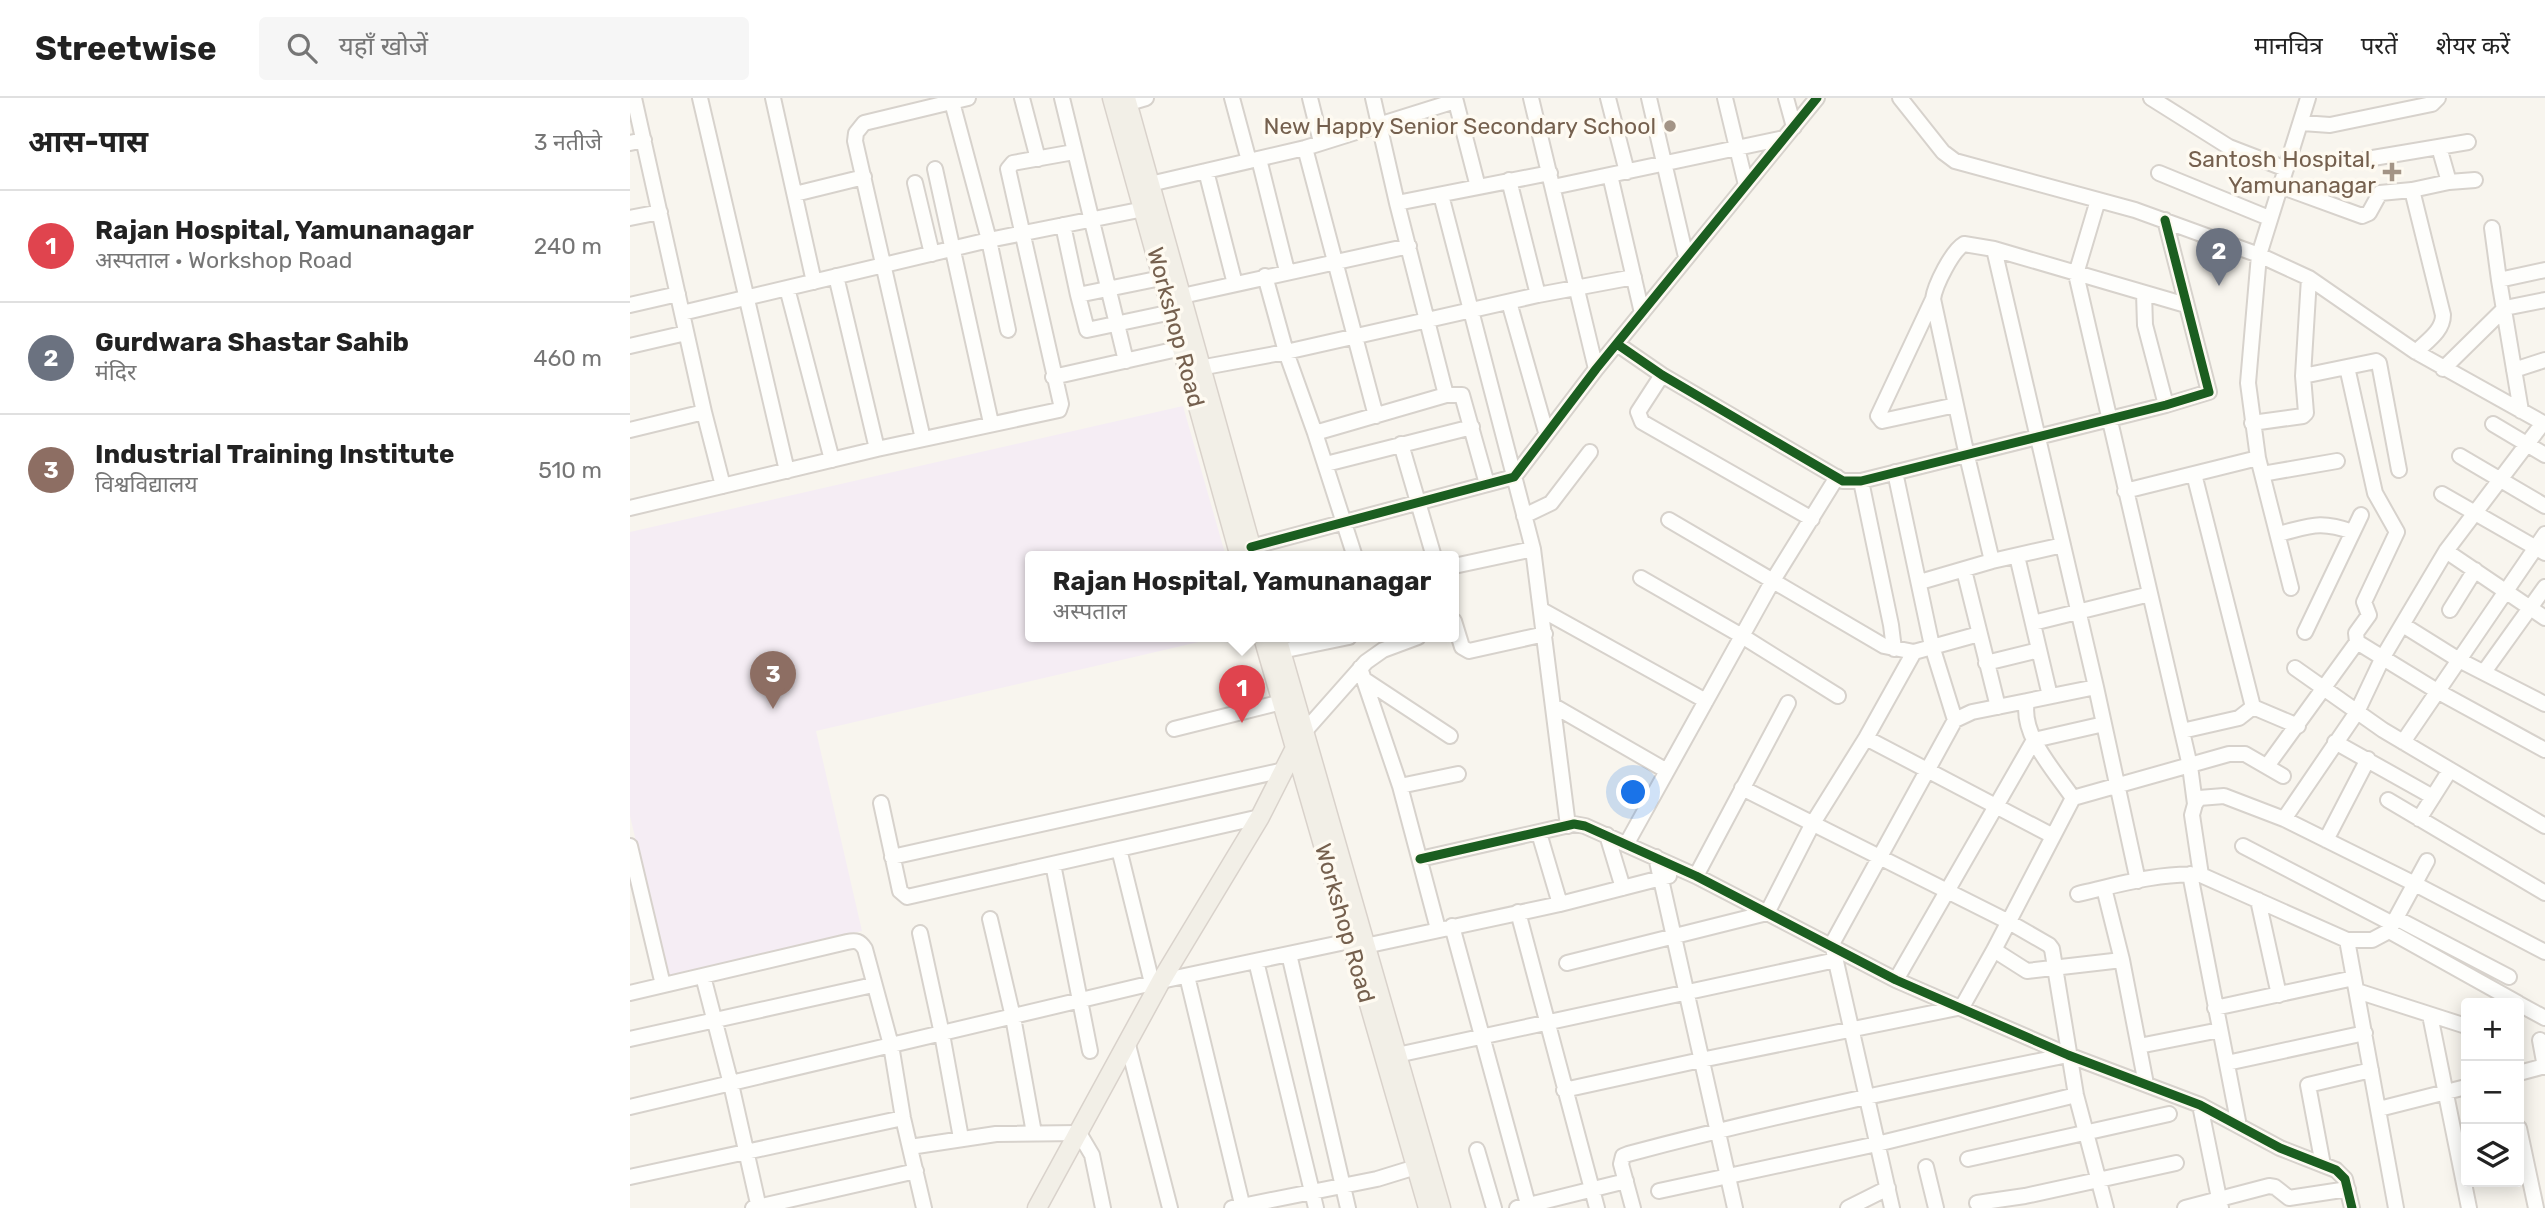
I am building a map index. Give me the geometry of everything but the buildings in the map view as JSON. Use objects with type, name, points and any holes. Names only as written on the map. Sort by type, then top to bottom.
[{"type":"main road","name":"Workshop Road","points":[[1120,102],[1150,184],[1182,348],[1195,369]]},
{"type":"main road","name":"Workshop Road","points":[[1120,102],[1144,209],[1169,276]]},
{"type":"main road","name":"Workshop Road","points":[[1174,302],[1247,551]]},
{"type":"main road","name":"Workshop Road","points":[[1264,642],[1282,702],[1299,740]]},
{"type":"main road","name":"Workshop Road","points":[[1279,644],[1299,740],[1358,944],[1428,1208]]},
{"type":"main road","points":[[1037,1208],[1079,1133],[1156,982],[1260,817],[1299,740]]},
{"type":"main road","name":"Workshop Road","points":[[1358,944],[1397,1055],[1441,1208]]},
{"type":"street","points":[[634,98],[637,142],[660,212],[723,486]]},
{"type":"street","points":[[700,98],[786,471]]},
{"type":"street","points":[[773,98],[814,282]]},
{"type":"street","points":[[923,439],[855,141],[859,127],[864,123],[968,98]]},
{"type":"street","points":[[1022,98],[1038,159]]},
{"type":"street","points":[[1062,98],[1126,361]]},
{"type":"street","points":[[1120,102],[1146,98]]},
{"type":"street","points":[[1232,98],[1254,160],[1287,271]]},
{"type":"street","points":[[1310,98],[1321,142]]},
{"type":"street","points":[[1374,98],[1397,203],[1447,396]]},
{"type":"street","points":[[1531,98],[1596,369]]},
{"type":"street","points":[[1608,98],[1627,172]]},
{"type":"street","points":[[1648,98],[1686,257]]},
{"type":"street","points":[[1725,98],[1746,185]]},
{"type":"street","points":[[1786,98],[1789,133]]},
{"type":"street","points":[[1254,551],[1345,521],[1514,477],[1596,369],[1817,98]]},
{"type":"street","points":[[1900,98],[1943,152],[1955,161],[2165,220],[2259,255],[2309,278],[2443,369],[2544,423],[2446,551],[2384,657],[2357,712],[2284,819]]},
{"type":"street","points":[[2151,98],[2229,147],[2286,169]]},
{"type":"street","points":[[2291,588],[2258,458],[2248,383],[2259,255],[2308,98]]},
{"type":"street","points":[[2302,123],[2330,125],[2432,104],[2438,98]]},
{"type":"street","points":[[1150,184],[1305,148],[1455,99],[1478,187]]},
{"type":"street","points":[[952,102],[989,240],[1008,330]]},
{"type":"street","points":[[1397,203],[1509,180],[1551,180],[1627,172],[1738,148],[1789,133]]},
{"type":"street","points":[[2367,159],[2468,142]]},
{"type":"street","points":[[2439,147],[2449,182]]},
{"type":"street","points":[[1305,148],[1338,263],[1376,416]]},
{"type":"street","points":[[630,508],[990,423],[1059,410],[1060,404],[1008,169],[1013,163],[1074,152]]},
{"type":"street","points":[[935,169],[990,423]]},
{"type":"street","points":[[1206,171],[1235,284]]},
{"type":"street","points":[[2159,173],[2269,218]]},
{"type":"street","points":[[1610,175],[1642,313]]},
{"type":"street","points":[[795,194],[864,177]]},
{"type":"street","points":[[1509,180],[1538,295]]},
{"type":"street","points":[[2280,186],[2367,216],[2380,193],[2475,180]]},
{"type":"street","points":[[915,183],[932,254]]},
{"type":"street","points":[[2412,190],[2443,315],[2439,330],[2416,352]]},
{"type":"street","points":[[1441,195],[1533,549],[1568,826]]},
{"type":"street","points":[[2098,200],[2076,274],[2190,766],[2195,804],[2192,815],[2195,875],[2215,1008],[2239,1126]]},
{"type":"street","points":[[682,313],[953,248],[1144,209]]},
{"type":"street","points":[[630,218],[660,212]]},
{"type":"street","points":[[1616,344],[1662,375],[1843,481],[1861,481],[2166,405],[2208,391],[2165,220]]},
{"type":"street","points":[[1063,225],[1087,330],[1118,325],[1174,302],[1265,276],[1338,263],[1409,246]]},
{"type":"street","points":[[2492,228],[2498,280],[2521,411]]},
{"type":"street","points":[[1956,405],[1882,421],[1878,416],[1933,299],[1934,291],[1959,246],[1970,244],[1994,250],[2186,305]]},
{"type":"street","points":[[1994,250],[2105,724],[2138,881]]},
{"type":"street","points":[[2498,280],[2545,270]]},
{"type":"street","points":[[836,276],[877,449]]},
{"type":"street","points":[[1078,295],[1169,276]]},
{"type":"street","points":[[1265,276],[1286,352],[1353,551]]},
{"type":"street","points":[[1195,369],[1357,337],[1634,276]]},
{"type":"street","points":[[2252,423],[2303,416],[2306,406],[2303,376],[2309,278]]},
{"type":"street","points":[[787,288],[832,460]]},
{"type":"street","points":[[2144,293],[2146,325],[2166,405]]},
{"type":"street","points":[[630,304],[678,294]]},
{"type":"street","points":[[1933,299],[1992,561]]},
{"type":"street","points":[[2443,369],[2505,308],[2545,300]]},
{"type":"street","points":[[1508,302],[1546,432]]},
{"type":"street","points":[[630,346],[686,333]]},
{"type":"street","points":[[1053,377],[1182,348]]},
{"type":"street","points":[[2514,370],[2545,360]]},
{"type":"street","points":[[2303,376],[2376,361],[2379,363],[2399,470]]},
{"type":"street","points":[[2267,766],[2357,642],[2356,633],[2369,614],[2364,602],[2397,532],[2375,493],[2347,368]]},
{"type":"street","points":[[1662,375],[1638,412],[1642,422],[1812,519]]},
{"type":"street","points":[[1315,432],[1447,396],[1462,395],[1487,484]]},
{"type":"street","points":[[630,430],[704,412]]},
{"type":"street","points":[[2493,424],[2545,455]]},
{"type":"street","points":[[1326,464],[1472,428]]},
{"type":"street","points":[[1401,444],[1432,551]]},
{"type":"street","points":[[1524,516],[1551,503],[1590,452]]},
{"type":"street","points":[[2460,456],[2545,506]]},
{"type":"street","points":[[2125,491],[2258,458]]},
{"type":"street","points":[[2262,474],[2337,461]]},
{"type":"street","points":[[1895,472],[1932,646],[1955,720]]},
{"type":"street","points":[[2194,474],[2253,707]]},
{"type":"street","points":[[1627,843],[1772,582],[1837,477]]},
{"type":"street","points":[[1861,481],[1894,649]]},
{"type":"street","points":[[2442,494],[2540,550]]},
{"type":"street","points":[[2305,632],[2361,515]]},
{"type":"street","points":[[1669,520],[1876,643],[1914,652],[1979,634]]},
{"type":"street","points":[[2278,534],[2323,524],[2353,532]]},
{"type":"street","points":[[2403,742],[2507,590],[2540,550],[2545,534]]},
{"type":"street","points":[[1920,582],[1992,561],[2063,545]]},
{"type":"street","points":[[1459,565],[1533,549]]},
{"type":"street","points":[[2446,551],[2545,618]]},
{"type":"street","points":[[2017,556],[2050,696]]},
{"type":"street","points":[[1964,570],[1998,707]]},
{"type":"street","points":[[2450,610],[2475,570]]},
{"type":"street","points":[[1640,578],[1742,636],[1838,696]]},
{"type":"street","points":[[2484,673],[2545,587]]},
{"type":"street","points":[[2033,624],[2150,594]]},
{"type":"street","points":[[1542,610],[1706,701]]},
{"type":"street","points":[[2403,625],[2459,660],[2544,702]]},
{"type":"street","points":[[1459,637],[1462,646],[1469,652],[1545,634]]},
{"type":"street","points":[[1279,644],[1299,642]]},
{"type":"street","points":[[2357,642],[2437,691],[2545,750]]},
{"type":"street","points":[[1299,740],[1362,674],[1381,644]]},
{"type":"street","points":[[1986,663],[2039,649]]},
{"type":"street","points":[[1567,963],[1767,913],[1813,823],[1866,738],[1914,652]]},
{"type":"street","points":[[2295,668],[2403,742],[2545,826]]},
{"type":"street","points":[[1362,674],[1450,736]]},
{"type":"street","points":[[1362,674],[1400,786],[1420,859],[1483,1035],[1525,1207],[1626,1181]]},
{"type":"street","points":[[1892,1208],[1832,944],[1955,720],[1972,712],[2096,687]]},
{"type":"street","points":[[2026,701],[2025,712],[2034,740],[2073,798]]},
{"type":"street","points":[[1174,729],[1282,702]]},
{"type":"street","points":[[1691,874],[1788,703]]},
{"type":"street","points":[[1554,706],[1667,771]]},
{"type":"street","points":[[2253,707],[2298,726]]},
{"type":"street","points":[[2182,731],[2239,718],[2253,707]]},
{"type":"street","points":[[1896,980],[2034,740],[2105,724]]},
{"type":"street","points":[[1866,738],[2053,836]]},
{"type":"street","points":[[2335,742],[2368,758],[2433,797]]},
{"type":"street","points":[[1564,1090],[1962,1007],[2073,798],[2238,753],[2245,754],[2283,776]]},
{"type":"street","points":[[2326,840],[2368,758]]},
{"type":"street","points":[[892,858],[1284,770]]},
{"type":"street","points":[[2419,819],[2450,770]]},
{"type":"street","points":[[1400,786],[1458,774]]},
{"type":"street","points":[[1742,788],[2049,944],[2076,1095],[2106,1208]]},
{"type":"street","points":[[2195,804],[2199,799],[2224,796],[2284,819],[2545,952]]},
{"type":"street","points":[[2388,800],[2545,893]]},
{"type":"street","points":[[881,803],[900,891],[907,897],[1260,817]]},
{"type":"street","points":[[1420,859],[1568,826],[1585,825],[1832,944],[1896,980],[2068,1055],[2200,1105],[2287,1152],[2342,1174],[2352,1208]]},
{"type":"street","points":[[1539,833],[1560,904]]},
{"type":"street","points":[[1607,835],[1623,888]]},
{"type":"street","points":[[630,846],[663,985]]},
{"type":"street","points":[[2243,846],[2392,924],[2509,978]]},
{"type":"street","points":[[1119,849],[1156,982]]},
{"type":"street","points":[[1656,857],[1735,1208]]},
{"type":"street","points":[[2078,894],[2138,881],[2195,875],[2347,940],[2372,940],[2392,924],[2427,862]]},
{"type":"street","points":[[1053,864],[1090,1051]]},
{"type":"street","points":[[630,1107],[1156,982],[1289,954],[1445,928],[1560,904],[1661,878],[1691,874]]},
{"type":"street","points":[[2104,888],[2122,960],[2146,1084]]},
{"type":"street","points":[[2258,900],[2279,995]]},
{"type":"street","points":[[1518,912],[1597,1208]]},
{"type":"street","points":[[990,919],[1013,1017],[1034,1133]]},
{"type":"street","points":[[2392,924],[2510,998]]},
{"type":"street","points":[[920,933],[961,1138]]},
{"type":"street","points":[[2347,940],[2396,1208]]},
{"type":"street","points":[[630,993],[855,941],[861,943],[865,949],[891,1045],[902,1118],[924,1208]]},
{"type":"street","points":[[1994,950],[2026,971],[2122,960]]},
{"type":"street","points":[[1289,954],[1348,1208]]},
{"type":"street","points":[[1397,1055],[1836,960]]},
{"type":"street","points":[[1256,961],[1316,1208]]},
{"type":"street","points":[[703,976],[731,1084],[757,1208],[916,1171]]},
{"type":"street","points":[[1187,976],[1239,1207],[1377,1179],[1416,1167]]},
{"type":"street","points":[[630,1039],[873,985]]},
{"type":"street","points":[[2215,1008],[2279,995],[2356,985],[2461,1024]]},
{"type":"street","points":[[2524,1006],[2545,1018]]},
{"type":"street","points":[[2430,1015],[2469,1208]]},
{"type":"street","points":[[2139,1046],[2220,1030]]},
{"type":"street","points":[[2227,1063],[2365,1033]]},
{"type":"street","points":[[2524,1072],[2545,1067],[2540,1040]]},
{"type":"street","points":[[1127,1041],[1170,1208]]},
{"type":"street","points":[[1633,1208],[1621,1164],[1623,1156],[1717,1130],[1866,1096],[2068,1055]]},
{"type":"street","points":[[2323,1165],[2308,1085],[2371,1070]]},
{"type":"street","points":[[2379,1109],[2461,1088]]},
{"type":"street","points":[[1659,1191],[1877,1144],[2076,1095]]},
{"type":"street","points":[[2200,1105],[2220,1203]]},
{"type":"street","points":[[1968,1159],[2169,1114]]},
{"type":"street","points":[[630,1177],[902,1118]]},
{"type":"street","points":[[910,1147],[961,1138],[1079,1133],[1092,1155],[1103,1208]]},
{"type":"street","points":[[1477,1150],[1494,1208]]},
{"type":"street","points":[[2524,1152],[2536,1208]]},
{"type":"street","points":[[1977,1203],[2027,1202],[2100,1180],[2176,1163]]},
{"type":"street","points":[[1926,1167],[1936,1208]]},
{"type":"street","points":[[2185,1208],[2220,1203],[2269,1186],[2275,1188],[2290,1203],[2348,1189]]},
{"type":"street","points":[[1848,1208],[1888,1188]]},
{"type":"shaded area","points":[[1183,406],[1224,551],[1025,551],[1025,642],[1199,642],[816,731],[862,931],[668,976],[630,816],[630,532]]},
{"type":"cycle path","points":[[1251,547],[1514,477],[1596,369],[1817,98]]},
{"type":"cycle path","points":[[1617,344],[1662,375],[1843,481],[1861,481],[2209,392],[2165,220]]},
{"type":"cycle path","points":[[1420,859],[1574,824],[1585,826],[1696,876],[1896,980],[2068,1055],[2200,1105],[2280,1148],[2336,1170],[2345,1179],[2352,1208]]},
{"type":"place","name":"New Happy Senior Secondary School","points":[[1670,126]]},
{"type":"place","name":"Santosh Hospital, Yamunanagar","points":[[2392,172]]},
{"type":"place","name":"Gurdwara Shastar Sahib","points":[[2219,286]]},
{"type":"place","name":"Industrial Training Institute","points":[[773,709]]},
{"type":"place","name":"Rajan Hospital, Yamunanagar","points":[[1242,723]]}]
